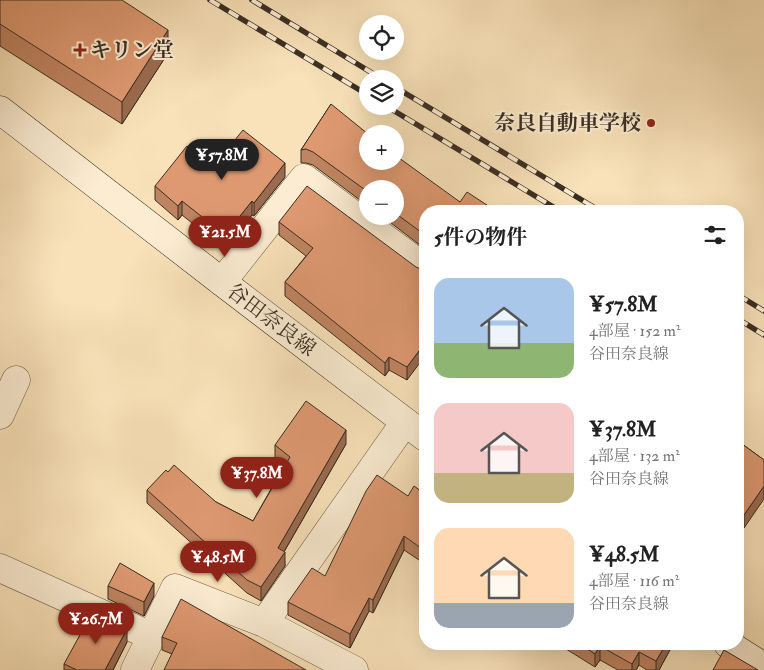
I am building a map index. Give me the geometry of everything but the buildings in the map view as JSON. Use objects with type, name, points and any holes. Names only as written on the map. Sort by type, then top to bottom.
[{"type":"street","name":"谷田奈良線","points":[[0,110],[415,430]]},
{"type":"street","points":[[222,282],[304,178],[419,264]]},
{"type":"street","points":[[0,415],[16,380]]},
{"type":"street","points":[[264,623],[415,430]]},
{"type":"street","points":[[0,568],[151,636]]},
{"type":"street","points":[[134,670],[175,588],[264,623],[354,670]]},
{"type":"street","points":[[737,650],[764,667]]},
{"type":"railway","points":[[210,0],[359,90]]},
{"type":"railway","points":[[252,0],[367,70]]},
{"type":"railway","points":[[404,92],[590,205]]},
{"type":"railway","points":[[401,115],[550,205]]},
{"type":"railway","points":[[744,299],[764,311]]},
{"type":"railway","points":[[744,323],[764,335]]},
{"type":"place","name":"キリン堂","points":[[80,50]]},
{"type":"place","name":"奈良自動車学校","points":[[651,123]]}]
